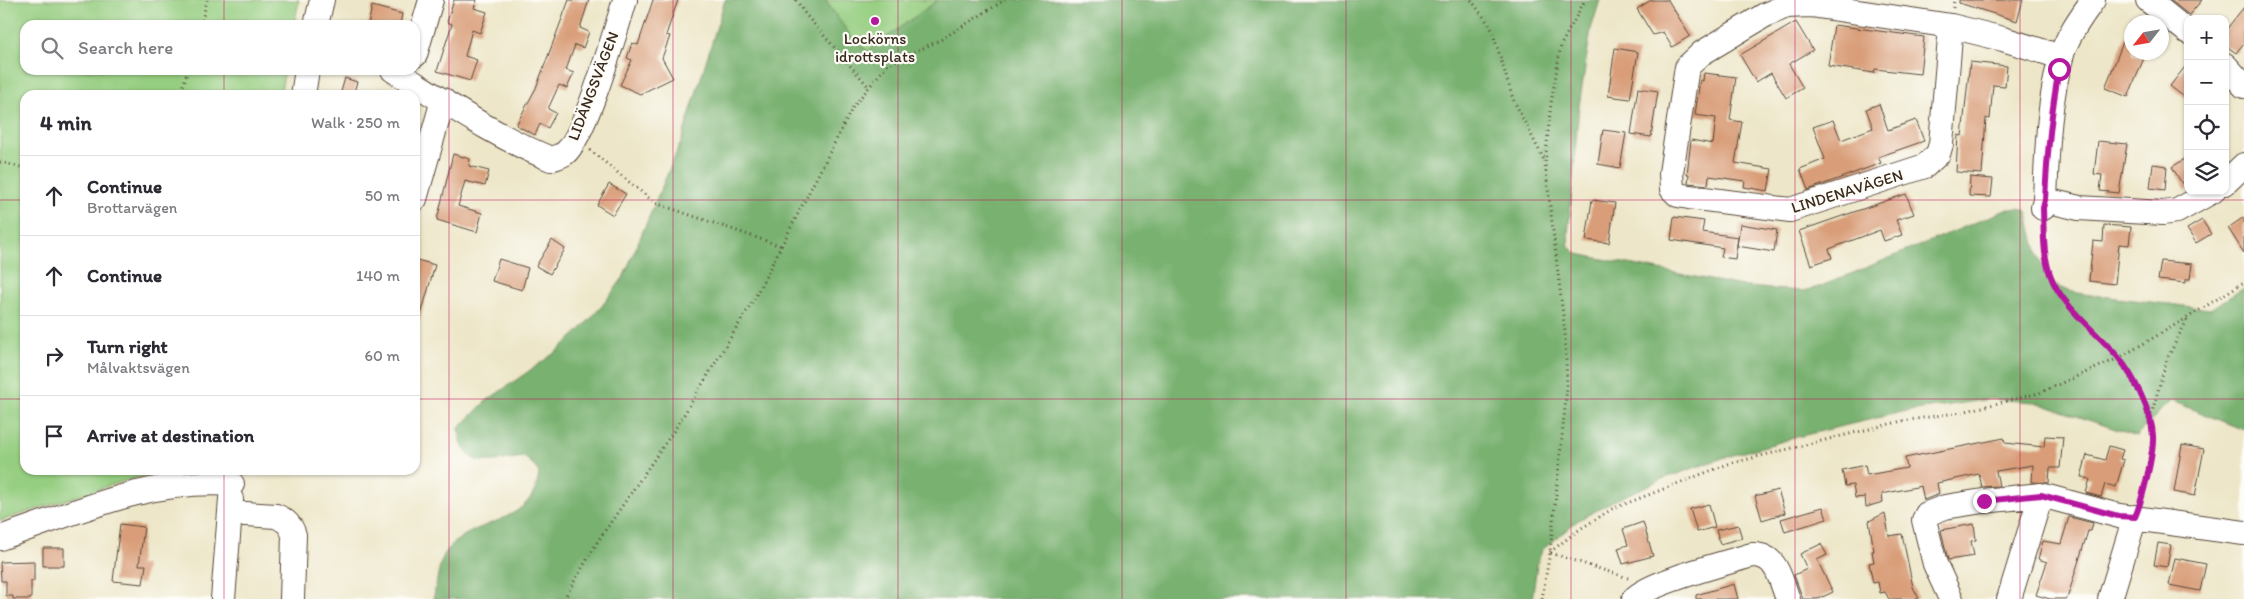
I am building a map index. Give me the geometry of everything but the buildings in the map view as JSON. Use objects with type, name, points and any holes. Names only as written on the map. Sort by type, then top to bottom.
[{"type":"street","points":[[318,20],[322,0]]},
{"type":"street","points":[[420,38],[431,0]]},
{"type":"street","name":"LIDÄNGSVÄGEN","points":[[407,75],[443,100],[533,152],[551,159],[565,153],[576,139],[610,49],[625,0]]},
{"type":"street","points":[[2093,0],[2076,26],[2061,57],[2052,104],[2044,204],[2163,213],[2183,209],[2206,195]]},
{"type":"street","points":[[2148,0],[2184,29]]},
{"type":"street","name":"LINDENAVÄGEN","points":[[1950,26],[1941,144],[1938,154],[1932,162],[1925,166],[1790,210],[1689,197],[1678,195],[1672,189],[1671,173],[1687,67],[1702,53],[1776,10],[1794,4],[1811,5],[1950,26],[2019,43],[2061,57]]},
{"type":"street","points":[[2229,69],[2244,86]]},
{"type":"street","points":[[304,90],[306,75]]},
{"type":"street","points":[[420,181],[443,100]]},
{"type":"street","points":[[2229,179],[2244,165]]},
{"type":"street","points":[[0,538],[151,489],[232,477],[223,599]]},
{"type":"street","points":[[2009,599],[2041,495]]},
{"type":"street","points":[[1951,599],[1935,564],[1925,516],[1945,507],[2041,495],[2118,516],[2244,533]]},
{"type":"street","points":[[230,513],[276,516],[283,518],[292,528],[294,535],[292,599]]},
{"type":"street","points":[[2110,599],[2135,517]]},
{"type":"street","points":[[1639,595],[1660,584],[1760,554],[1768,557],[1773,563],[1788,599]]},
{"type":"path","points":[[202,20],[207,0]]},
{"type":"path","points":[[796,0],[806,15],[869,87]]},
{"type":"path","points":[[564,599],[598,540],[677,426],[754,299],[853,107],[887,65],[942,39],[1005,0]]},
{"type":"path","points":[[1471,0],[1491,27],[1513,99],[1545,163]]},
{"type":"path","points":[[1542,599],[1550,552],[1567,388],[1565,332],[1545,163],[1551,102],[1561,45],[1585,0]]},
{"type":"path","points":[[182,90],[186,75]]},
{"type":"path","points":[[576,139],[655,203],[781,246]]},
{"type":"path","points":[[0,162],[20,167]]},
{"type":"path","points":[[2044,204],[2044,257],[2056,289],[2119,358],[2134,382],[2150,419],[2153,436],[2151,452],[2141,503],[2135,517]]},
{"type":"path","points":[[1550,552],[1612,509],[1728,464],[1902,421],[1962,412],[2039,393],[2119,358],[2244,282]]},
{"type":"path","points":[[2150,419],[2167,359],[2187,318]]},
{"type":"path","points":[[1550,552],[1624,576],[1639,595]]},
{"type":"green space","points":[[0,0],[299,0],[295,20],[20,20],[20,75],[284,75],[281,90],[20,90],[20,475],[149,475],[124,481],[0,521]]},
{"type":"green space","points":[[725,0],[825,0],[855,42],[868,51],[938,0],[1600,0],[1591,29],[1579,106],[1568,235],[1569,247],[1577,254],[1747,287],[1802,291],[1819,287],[2008,209],[2019,208],[2027,211],[2039,258],[2046,276],[2053,284],[2066,290],[2083,294],[2210,309],[2244,288],[2244,430],[2172,401],[2136,436],[2035,402],[1990,399],[1902,412],[1801,436],[1723,458],[1662,479],[1611,502],[1577,521],[1542,550],[1537,565],[1532,599],[433,599],[442,559],[449,548],[470,532],[517,511],[534,492],[539,473],[534,465],[524,457],[490,461],[481,461],[473,458],[466,452],[459,428],[485,402],[556,352],[602,306],[623,278],[681,142]]},
{"type":"green space","name":"Lockörns idrottsplats","points":[[825,0],[938,0],[868,51],[855,42]]},
{"type":"place","name":"Lockörns idrottsplats","points":[[875,21]]},
{"type":"route","points":[[1984,501],[2041,495],[2118,516],[2135,517],[2141,503],[2151,452],[2153,436],[2150,419],[2134,382],[2119,358],[2056,289],[2044,257],[2043,208],[2052,104],[2059,69]]}]
